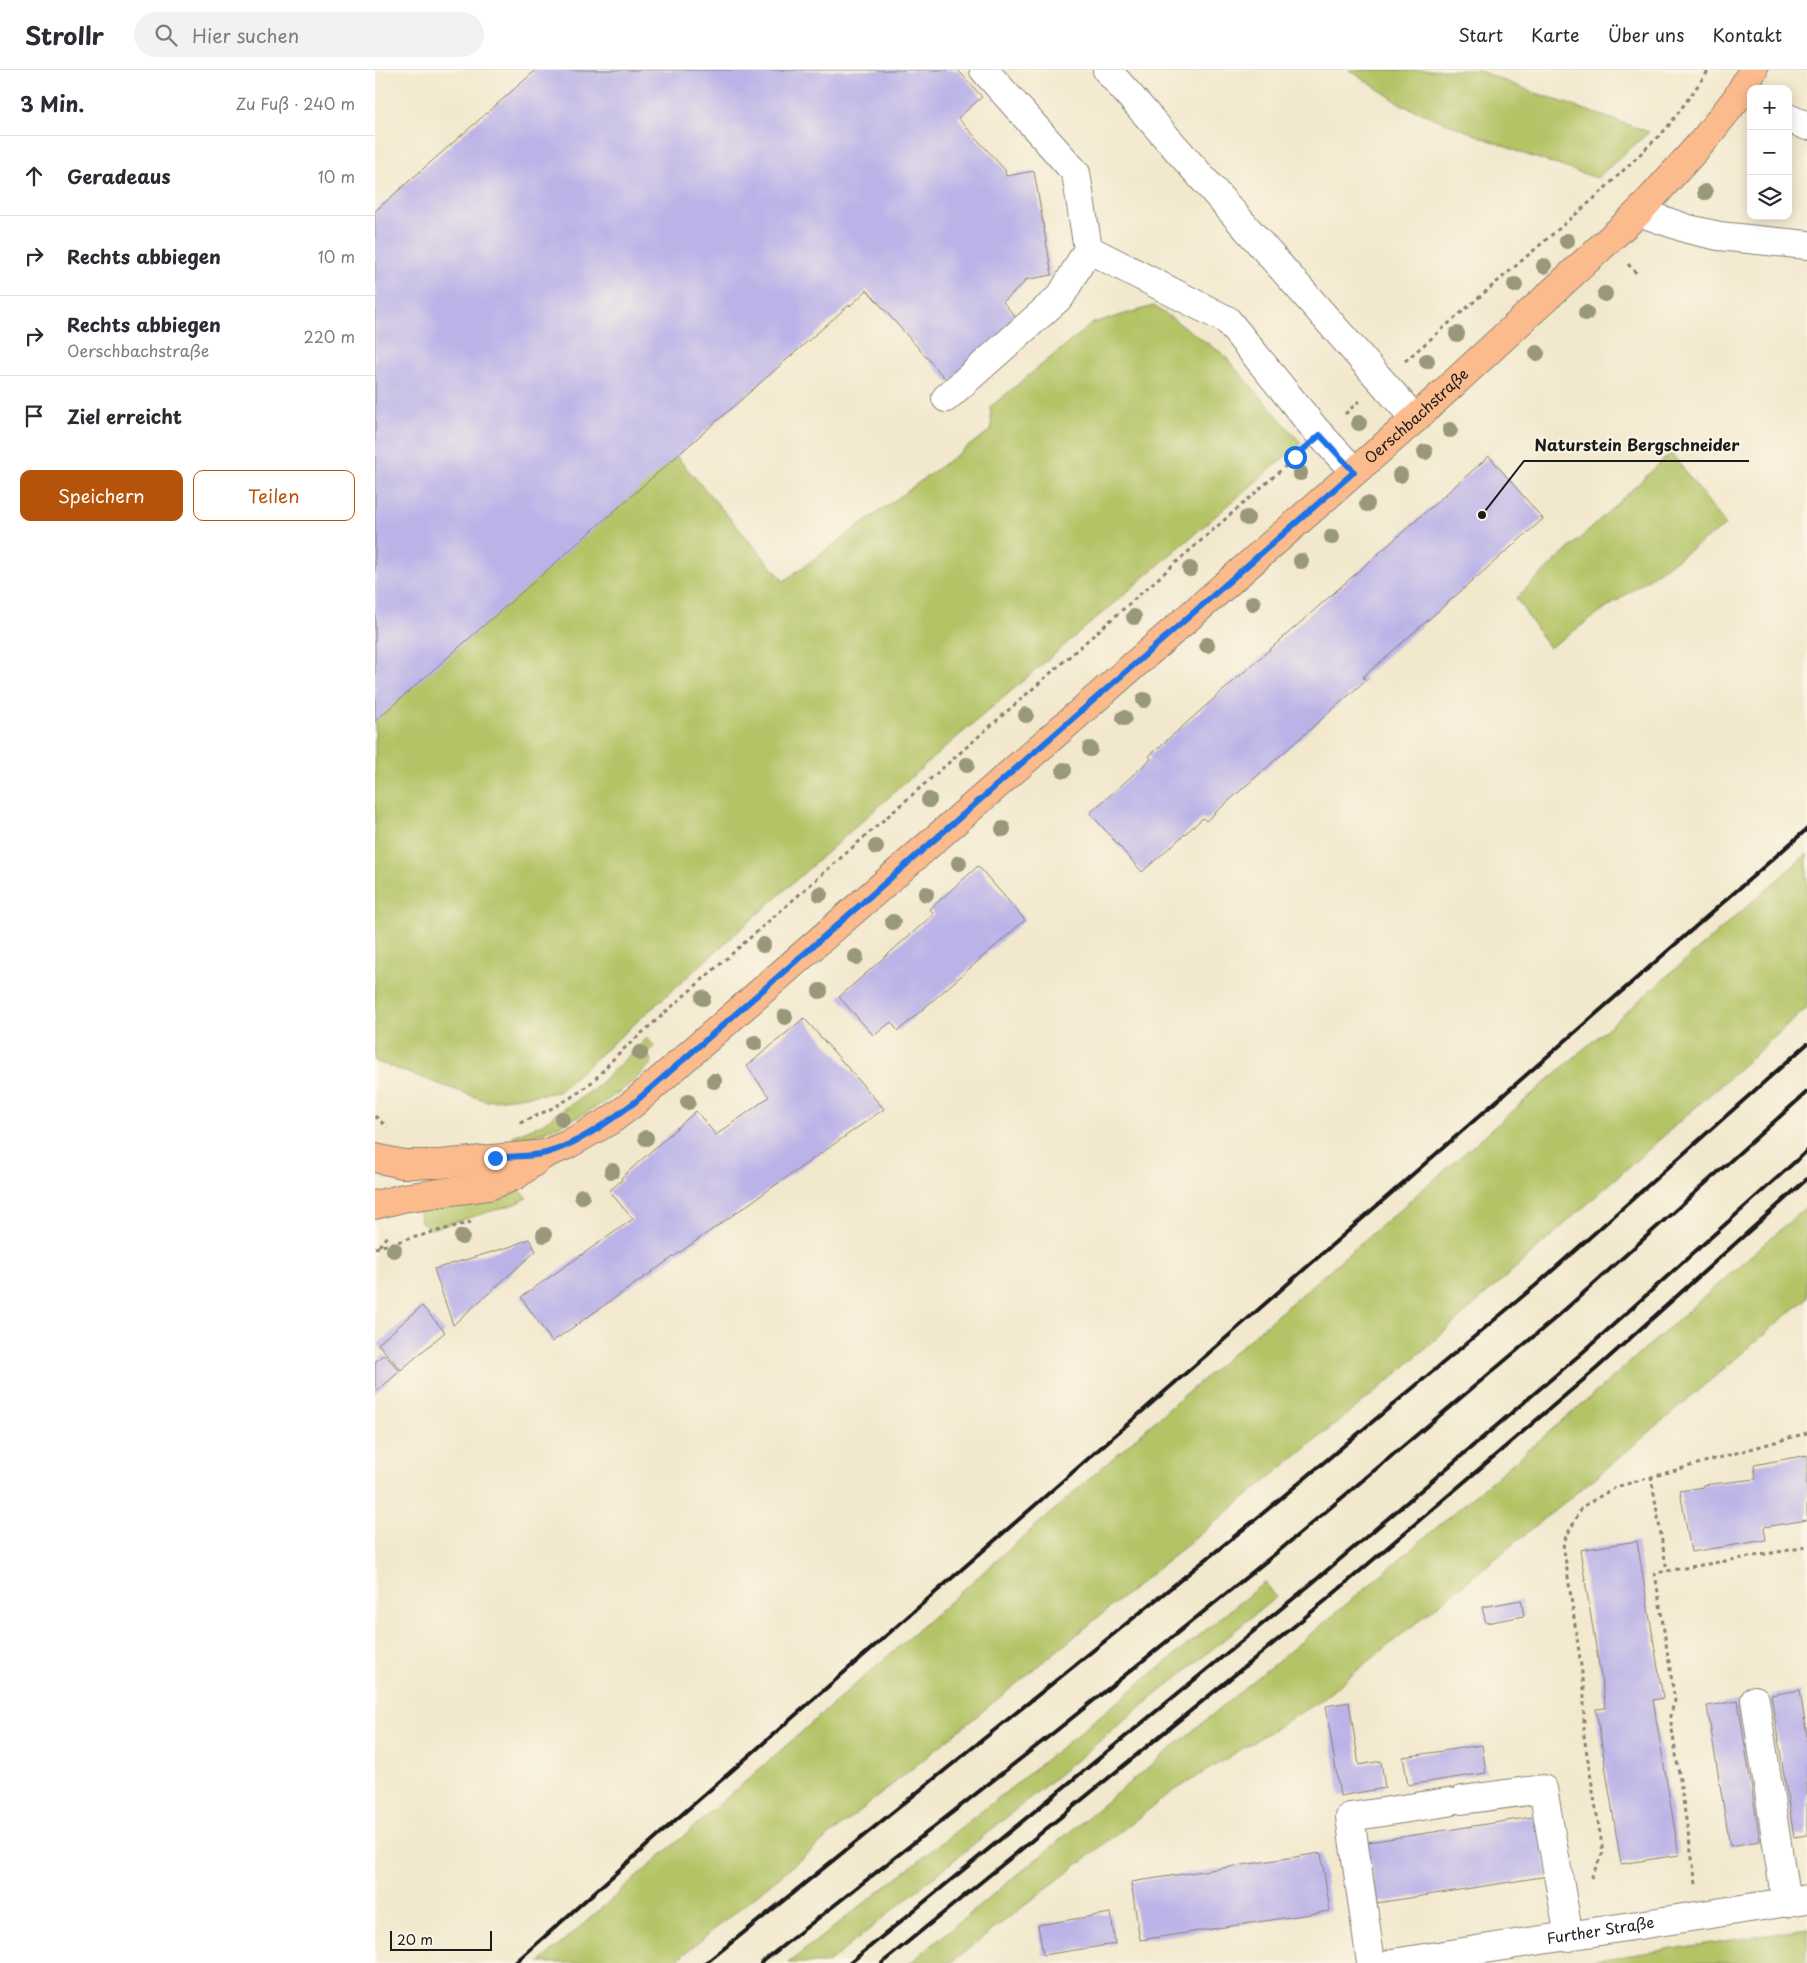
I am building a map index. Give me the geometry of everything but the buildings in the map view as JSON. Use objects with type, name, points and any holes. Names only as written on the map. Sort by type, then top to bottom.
[{"type":"main road","name":"Oerschbachstraße","points":[[375,1205],[403,1198],[489,1186],[515,1176],[545,1154],[567,1145],[611,1120],[635,1102],[1415,419],[1639,212],[1744,100],[1753,70]]},
{"type":"main road","name":"Oerschbachstraße","points":[[375,1158],[403,1164],[440,1164],[545,1154]]},
{"type":"street","points":[[946,398],[1061,296],[1088,249],[1076,173],[985,70]]},
{"type":"street","points":[[1107,70],[1415,419]]},
{"type":"street","points":[[1792,120],[1807,126]]},
{"type":"street","points":[[1639,212],[1688,229],[1719,236],[1807,245]]},
{"type":"street","points":[[1088,249],[1227,320],[1320,435],[1354,472]]},
{"type":"street","points":[[1755,1700],[1797,1901]]},
{"type":"street","points":[[1371,1963],[1349,1817],[1543,1789],[1569,1937]]},
{"type":"street","name":"Further Straße","points":[[1393,1963],[1797,1901]]},
{"type":"path","points":[[516,1125],[541,1114],[574,1095],[594,1080],[625,1047],[1320,435],[1604,189],[1667,128],[1709,70]]},
{"type":"path","points":[[375,1116],[391,1131]]},
{"type":"path","points":[[376,1248],[478,1220]]},
{"type":"path","points":[[1590,1881],[1603,1852],[1584,1736],[1584,1686],[1563,1543],[1582,1507],[1616,1487],[1651,1476],[1714,1461],[1807,1433]]},
{"type":"path","points":[[1651,1476],[1667,1571]]},
{"type":"path","points":[[1700,1916],[1670,1716],[1675,1701],[1655,1573],[1807,1547]]},
{"type":"green space","points":[[1349,70],[1477,70],[1533,92],[1649,132],[1597,178],[1524,154],[1404,106]]},
{"type":"green space","points":[[1154,306],[1223,354],[1301,443],[934,757],[558,1092],[487,1101],[375,1061],[375,708],[670,449],[784,581],[992,429],[990,407],[1093,323]]},
{"type":"green space","points":[[1671,453],[1726,525],[1549,648],[1516,598]]},
{"type":"green space","points":[[1807,854],[1807,1008],[1391,1379],[673,1963],[539,1963],[1188,1392]]},
{"type":"green space","points":[[647,1038],[655,1047],[648,1054],[652,1063],[622,1090],[570,1121],[514,1142],[513,1136],[542,1124],[594,1089]]},
{"type":"green space","points":[[521,1191],[527,1198],[515,1204],[431,1229],[421,1222],[418,1206],[484,1200]]},
{"type":"green space","points":[[1807,1206],[1807,1298],[1613,1463],[1321,1700],[1169,1794],[950,1963],[910,1963],[1336,1613],[1602,1387]]},
{"type":"green space","points":[[1265,1582],[1276,1597],[828,1963],[788,1963],[1006,1792]]},
{"type":"green space","points":[[1807,1929],[1807,1963],[1577,1963]]},
{"type":"railway","points":[[515,1963],[671,1824],[1807,829]]},
{"type":"railway","points":[[706,1963],[1256,1519],[1535,1286],[1807,1044]]},
{"type":"railway","points":[[761,1963],[1057,1730],[1280,1550],[1559,1315],[1807,1092]]},
{"type":"railway","points":[[850,1963],[1311,1584],[1583,1352],[1807,1151]]},
{"type":"railway","points":[[882,1963],[1325,1601],[1596,1369],[1807,1179]]},
{"type":"place","name":"Naturstein Bergschneider","points":[[1482,515]]},
{"type":"route","points":[[495,1158],[545,1154],[567,1145],[611,1120],[635,1102],[1354,472],[1320,435],[1295,457]]}]
